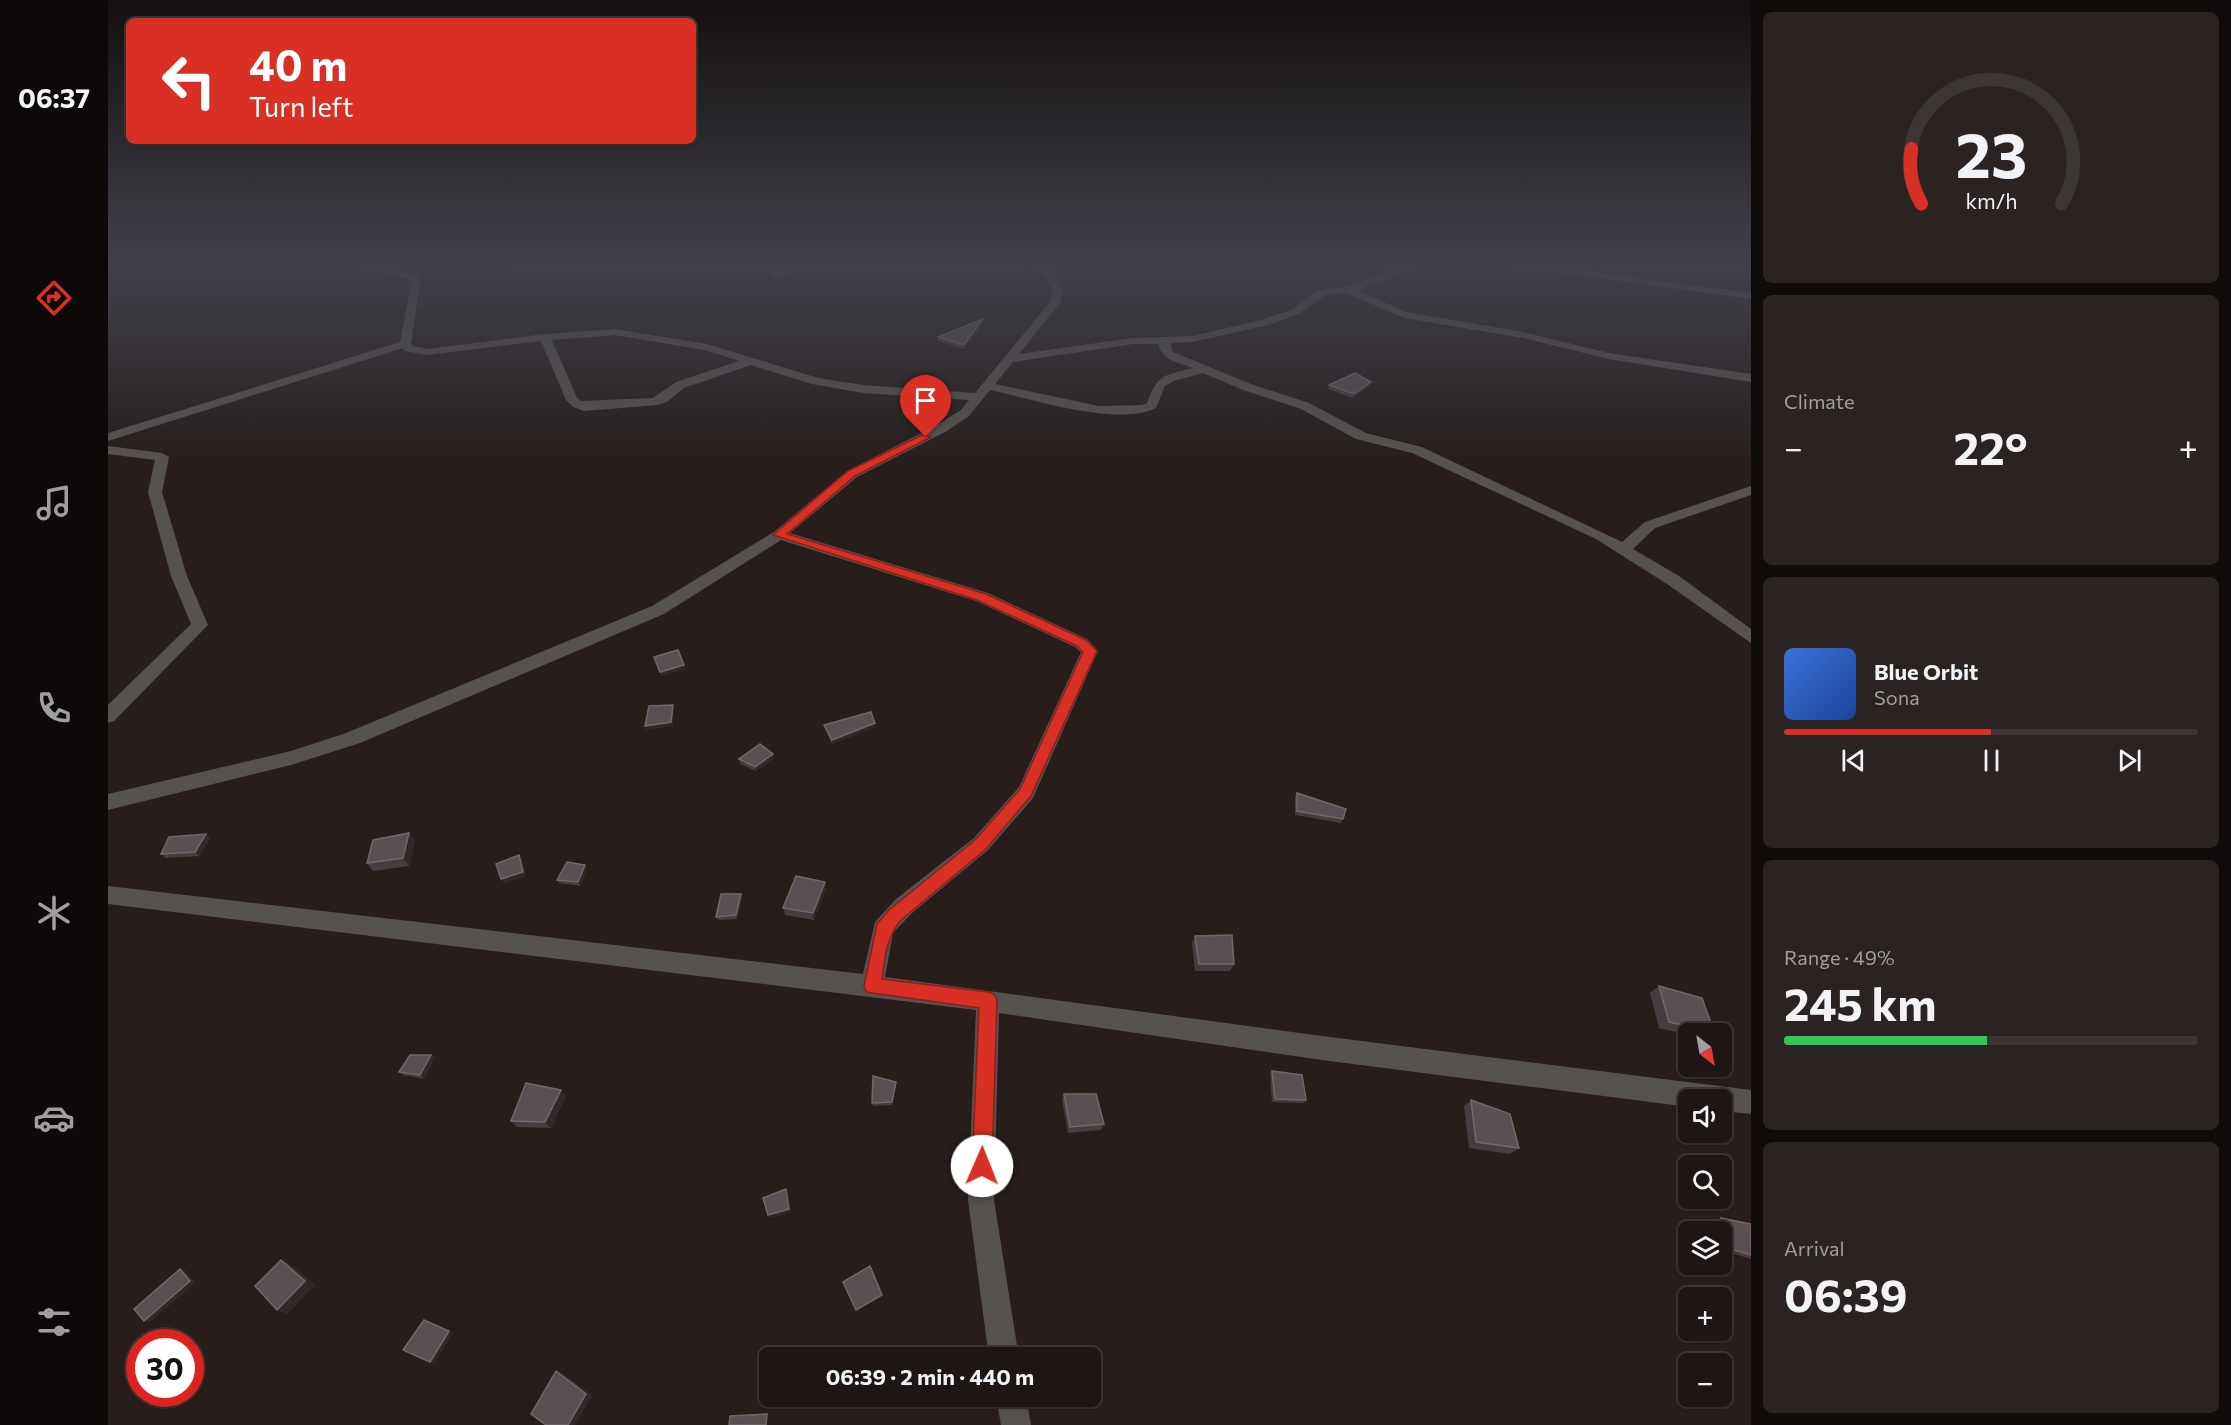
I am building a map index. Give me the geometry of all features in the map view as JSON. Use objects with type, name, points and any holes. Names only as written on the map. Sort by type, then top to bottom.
[{"type":"street","points":[[407,330],[405,344],[409,349],[427,352],[545,337],[615,332],[707,347],[816,381],[863,389],[983,391],[1099,410],[1144,409],[1152,405],[1161,384],[1170,378],[1204,369]]},
{"type":"street","points":[[108,802],[291,758],[396,722],[634,622],[779,535],[852,474],[942,428],[965,413],[1033,330]]},
{"type":"street","points":[[1010,359],[1133,341],[1192,339],[1230,330]]},
{"type":"street","points":[[1496,330],[1619,358],[1751,378]]},
{"type":"street","points":[[545,337],[572,400],[584,407],[654,402],[663,399],[680,385],[750,361]]},
{"type":"street","points":[[1164,340],[1166,352],[1247,387],[1305,406],[1361,436],[1407,447],[1461,469],[1624,549],[1691,592],[1751,637]]},
{"type":"street","points":[[108,437],[405,344]]},
{"type":"street","points":[[108,450],[162,457],[155,492],[179,576],[200,625],[108,716]]},
{"type":"street","points":[[1624,549],[1650,525],[1751,490]]},
{"type":"street","points":[[779,535],[982,597],[1081,643],[1090,651],[1026,792],[981,844],[904,906],[883,929],[872,986]]},
{"type":"street","points":[[108,895],[988,1000],[1322,1048],[1751,1102]]},
{"type":"street","points":[[988,1000],[981,1200],[1002,1347]]},
{"type":"street","points":[[1013,1407],[1016,1425]]},
{"type":"building","points":[[954,330],[975,330],[964,345],[938,337]]},
{"type":"building","points":[[1355,373],[1371,382],[1354,394],[1329,385]]},
{"type":"building","points":[[678,650],[684,665],[660,672],[654,657]]},
{"type":"building","points":[[673,705],[671,722],[645,726],[649,706]]},
{"type":"building","points":[[871,712],[875,723],[832,740],[824,725]]},
{"type":"building","points":[[760,744],[773,754],[755,767],[739,759]]},
{"type":"building","points":[[1297,793],[1346,809],[1343,819],[1297,811]]},
{"type":"building","points":[[409,833],[403,858],[367,863],[373,840]]},
{"type":"building","points":[[206,834],[195,852],[161,854],[169,837]]},
{"type":"building","points":[[519,855],[523,872],[501,879],[496,864]]},
{"type":"building","points":[[567,862],[585,865],[578,882],[557,880]]},
{"type":"building","points":[[796,876],[825,882],[813,913],[783,908]]},
{"type":"building","points":[[721,894],[741,894],[736,915],[716,917]]},
{"type":"building","points":[[1232,935],[1234,964],[1199,964],[1195,936]]},
{"type":"building","points":[[1659,986],[1702,998],[1711,1023],[1678,1024],[1669,1022]]},
{"type":"building","points":[[410,1055],[431,1055],[420,1075],[399,1072]]},
{"type":"building","points":[[1272,1071],[1302,1075],[1306,1100],[1275,1099]]},
{"type":"building","points":[[873,1076],[896,1082],[892,1102],[872,1103]]},
{"type":"building","points":[[526,1083],[561,1090],[545,1122],[511,1121]]},
{"type":"building","points":[[1064,1094],[1096,1094],[1104,1124],[1070,1127]]},
{"type":"building","points":[[1471,1100],[1510,1114],[1519,1148],[1476,1142]]},
{"type":"building","points":[[786,1189],[789,1209],[768,1215],[763,1198]]},
{"type":"building","points":[[1721,1218],[1751,1224],[1751,1255],[1732,1249],[1732,1221],[1722,1221]]},
{"type":"building","points":[[281,1260],[305,1281],[277,1310],[255,1286]]},
{"type":"building","points":[[870,1266],[882,1295],[856,1310],[843,1282]]},
{"type":"building","points":[[180,1269],[190,1281],[144,1321],[134,1309]]},
{"type":"building","points":[[424,1320],[449,1331],[430,1362],[403,1350]]},
{"type":"building","points":[[556,1371],[586,1394],[568,1425],[546,1425],[531,1414]]},
{"type":"building","points":[[767,1414],[766,1425],[729,1425],[730,1416]]},
{"type":"route","points":[[926,437],[852,474],[779,535],[982,597],[1088,646],[1090,651],[1026,792],[981,844],[895,915],[883,929],[879,944],[872,986],[988,1000],[982,1166]]}]
